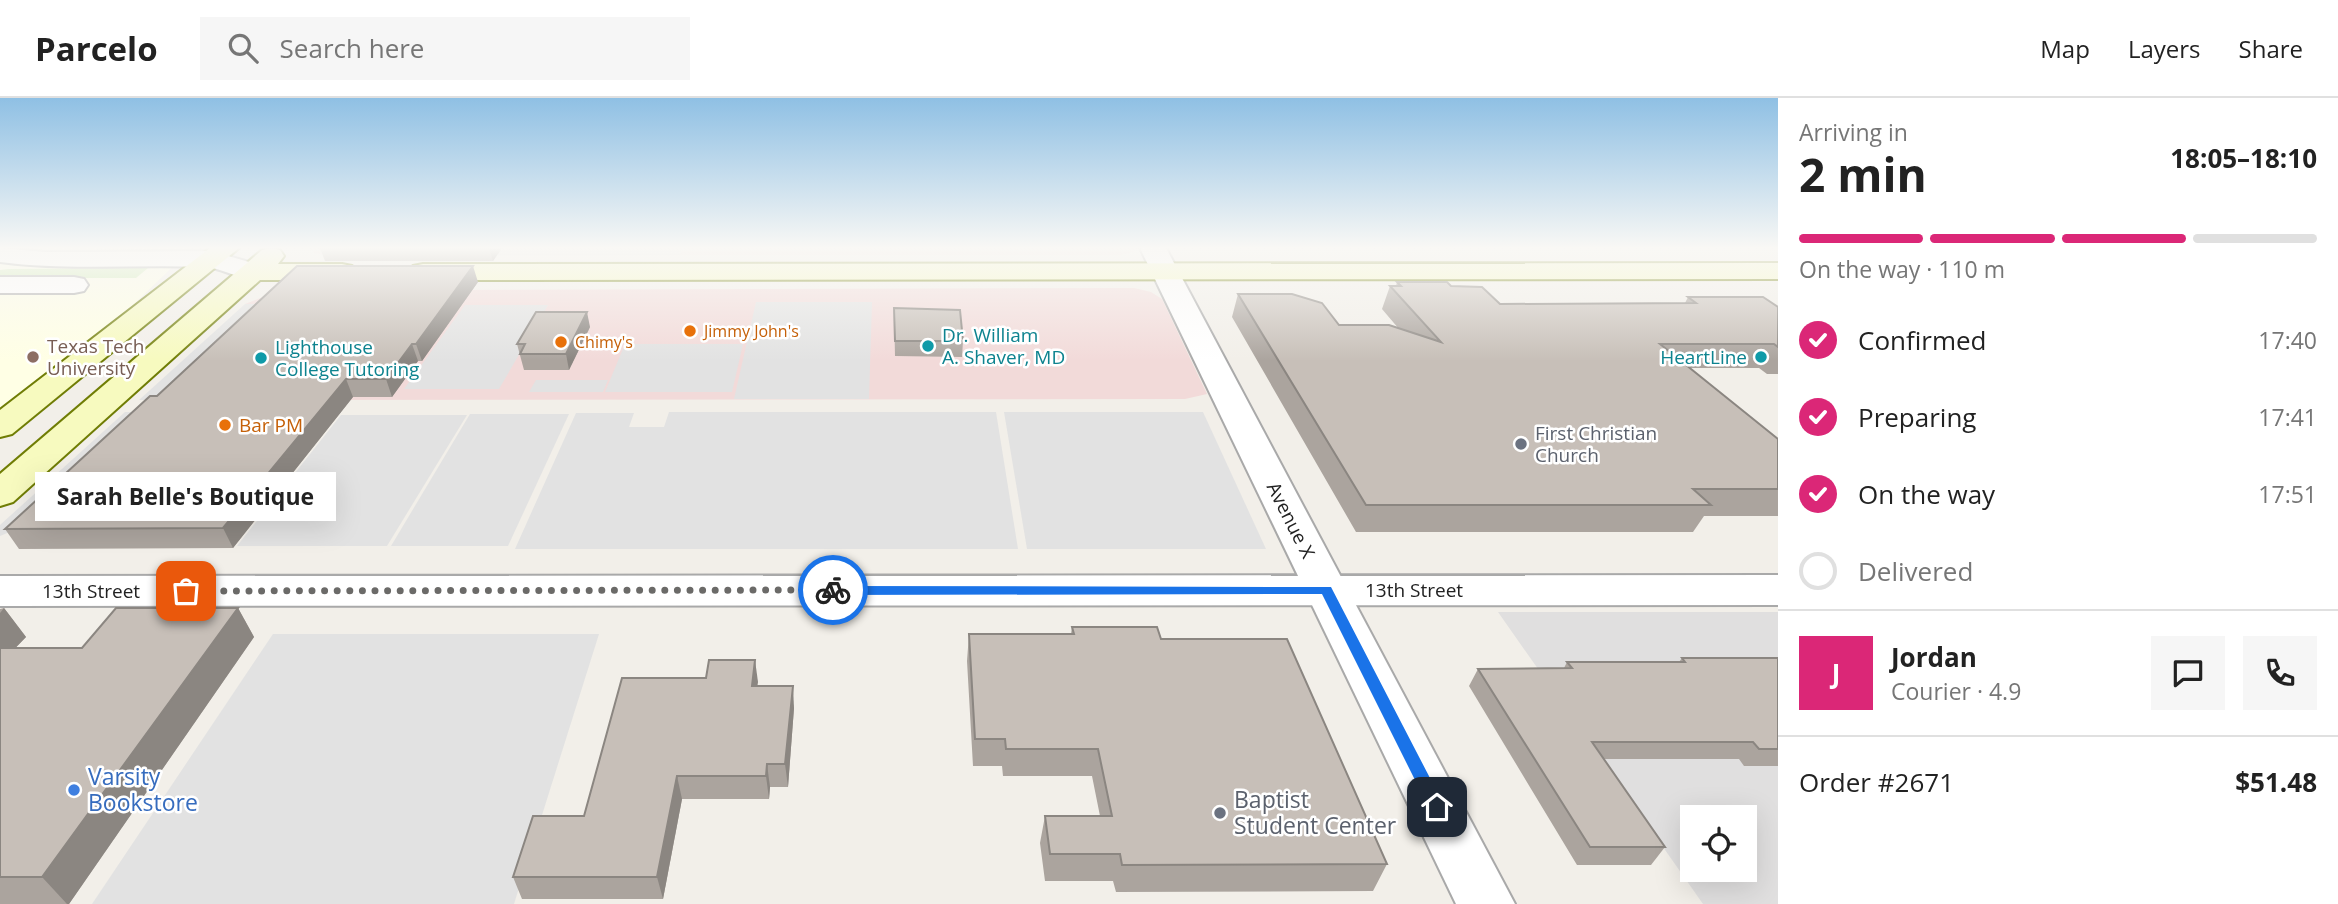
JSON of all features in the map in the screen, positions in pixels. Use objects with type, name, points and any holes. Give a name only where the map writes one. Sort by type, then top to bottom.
[{"type":"main road","points":[[0,427],[177,286]]},
{"type":"main road","points":[[0,494],[237,286]]},
{"type":"street","points":[[74,286],[177,286]]},
{"type":"street","name":"Avenue X","points":[[1172,286],[1486,904]]},
{"type":"street","name":"13th Street","points":[[0,591],[1778,590]]},
{"type":"shaded area","points":[[0,286],[153,286],[132,306],[0,408]]},
{"type":"shaded area","points":[[1134,288],[1151,292],[1162,299],[1207,394],[1185,399],[170,400],[270,304],[245,304],[273,293]]},
{"type":"shaded area","points":[[756,302],[872,302],[869,399],[734,399]]},
{"type":"shaded area","points":[[245,304],[272,304],[170,400],[139,400]]},
{"type":"shaded area","points":[[465,305],[548,305],[499,389],[404,389]]},
{"type":"shaded area","points":[[625,344],[743,344],[732,392],[605,392]]},
{"type":"shaded area","points":[[536,380],[608,380],[603,392],[529,392]]},
{"type":"shaded area","points":[[125,412],[157,412],[46,517],[0,536],[0,525]]},
{"type":"shaded area","points":[[669,412],[996,412],[1018,549],[515,549],[576,413],[634,413],[629,427],[664,427]]},
{"type":"shaded area","points":[[1004,412],[1203,412],[1266,549],[1027,549]]},
{"type":"shaded area","points":[[470,414],[569,414],[508,546],[391,546]]},
{"type":"shaded area","points":[[341,415],[467,415],[387,546],[237,546]]},
{"type":"shaded area","points":[[1498,612],[1778,612],[1778,904],[1703,904],[1688,882],[1757,882],[1757,805],[1680,805],[1680,871]]},
{"type":"shaded area","points":[[273,634],[599,634],[514,904],[92,904]]},
{"type":"building","points":[[276,286],[459,286],[416,344],[412,344],[386,379],[346,379],[223,528],[5,529],[150,396],[157,396]]},
{"type":"building","name":"First Christian Church","points":[[1390,286],[1482,287],[1500,304],[1696,303],[1688,297],[1763,297],[1778,307],[1778,347],[1774,344],[1660,344],[1778,439],[1778,489],[1693,489],[1711,505],[1366,505],[1238,294],[1292,294],[1322,303],[1339,325],[1389,325],[1441,342]]},
{"type":"building","points":[[894,308],[960,310],[963,341],[895,341]]},
{"type":"building","points":[[536,312],[587,312],[566,354],[520,354],[525,344],[517,344]]},
{"type":"building","name":"Varsity Bookstore","points":[[116,608],[238,608],[42,877],[0,877],[0,648],[82,648]]},
{"type":"building","name":"Baptist Student Center","points":[[1072,627],[1157,627],[1161,639],[1287,639],[1387,864],[1122,865],[1120,854],[1050,854],[1045,816],[1112,816],[1098,749],[1006,749],[1005,739],[975,739],[969,634],[1074,634]]},
{"type":"building","points":[[1682,658],[1778,658],[1778,749],[1759,749],[1753,742],[1592,742],[1665,847],[1590,847],[1478,669],[1572,668],[1567,662],[1685,662]]},
{"type":"building","points":[[709,660],[755,660],[752,686],[793,686],[785,764],[767,764],[766,776],[677,776],[657,877],[513,877],[533,816],[584,816],[622,678],[706,678]]},
{"type":"way so far","points":[[186,591],[833,590]]},
{"type":"place","name":"Jimmy John's","points":[[690,331]]},
{"type":"place","name":"Chimy's","points":[[561,342]]},
{"type":"place","name":"Dr. William A. Shaver, MD","points":[[928,346]]},
{"type":"place","name":"Texas Tech University","points":[[33,357]]},
{"type":"place","name":"HeartLine","points":[[1761,357]]},
{"type":"place","name":"Lighthouse College Tutoring","points":[[261,358]]},
{"type":"place","name":"Bar PM","points":[[225,425]]},
{"type":"place","name":"First Christian Church","points":[[1521,444]]},
{"type":"place","name":"Sarah Belle's Boutique","points":[[186,591]]},
{"type":"place","name":"Varsity Bookstore","points":[[74,790]]},
{"type":"place","name":"Baptist Student Center","points":[[1220,813]]},
{"type":"route","points":[[833,590],[1326,590],[1437,807]]}]
